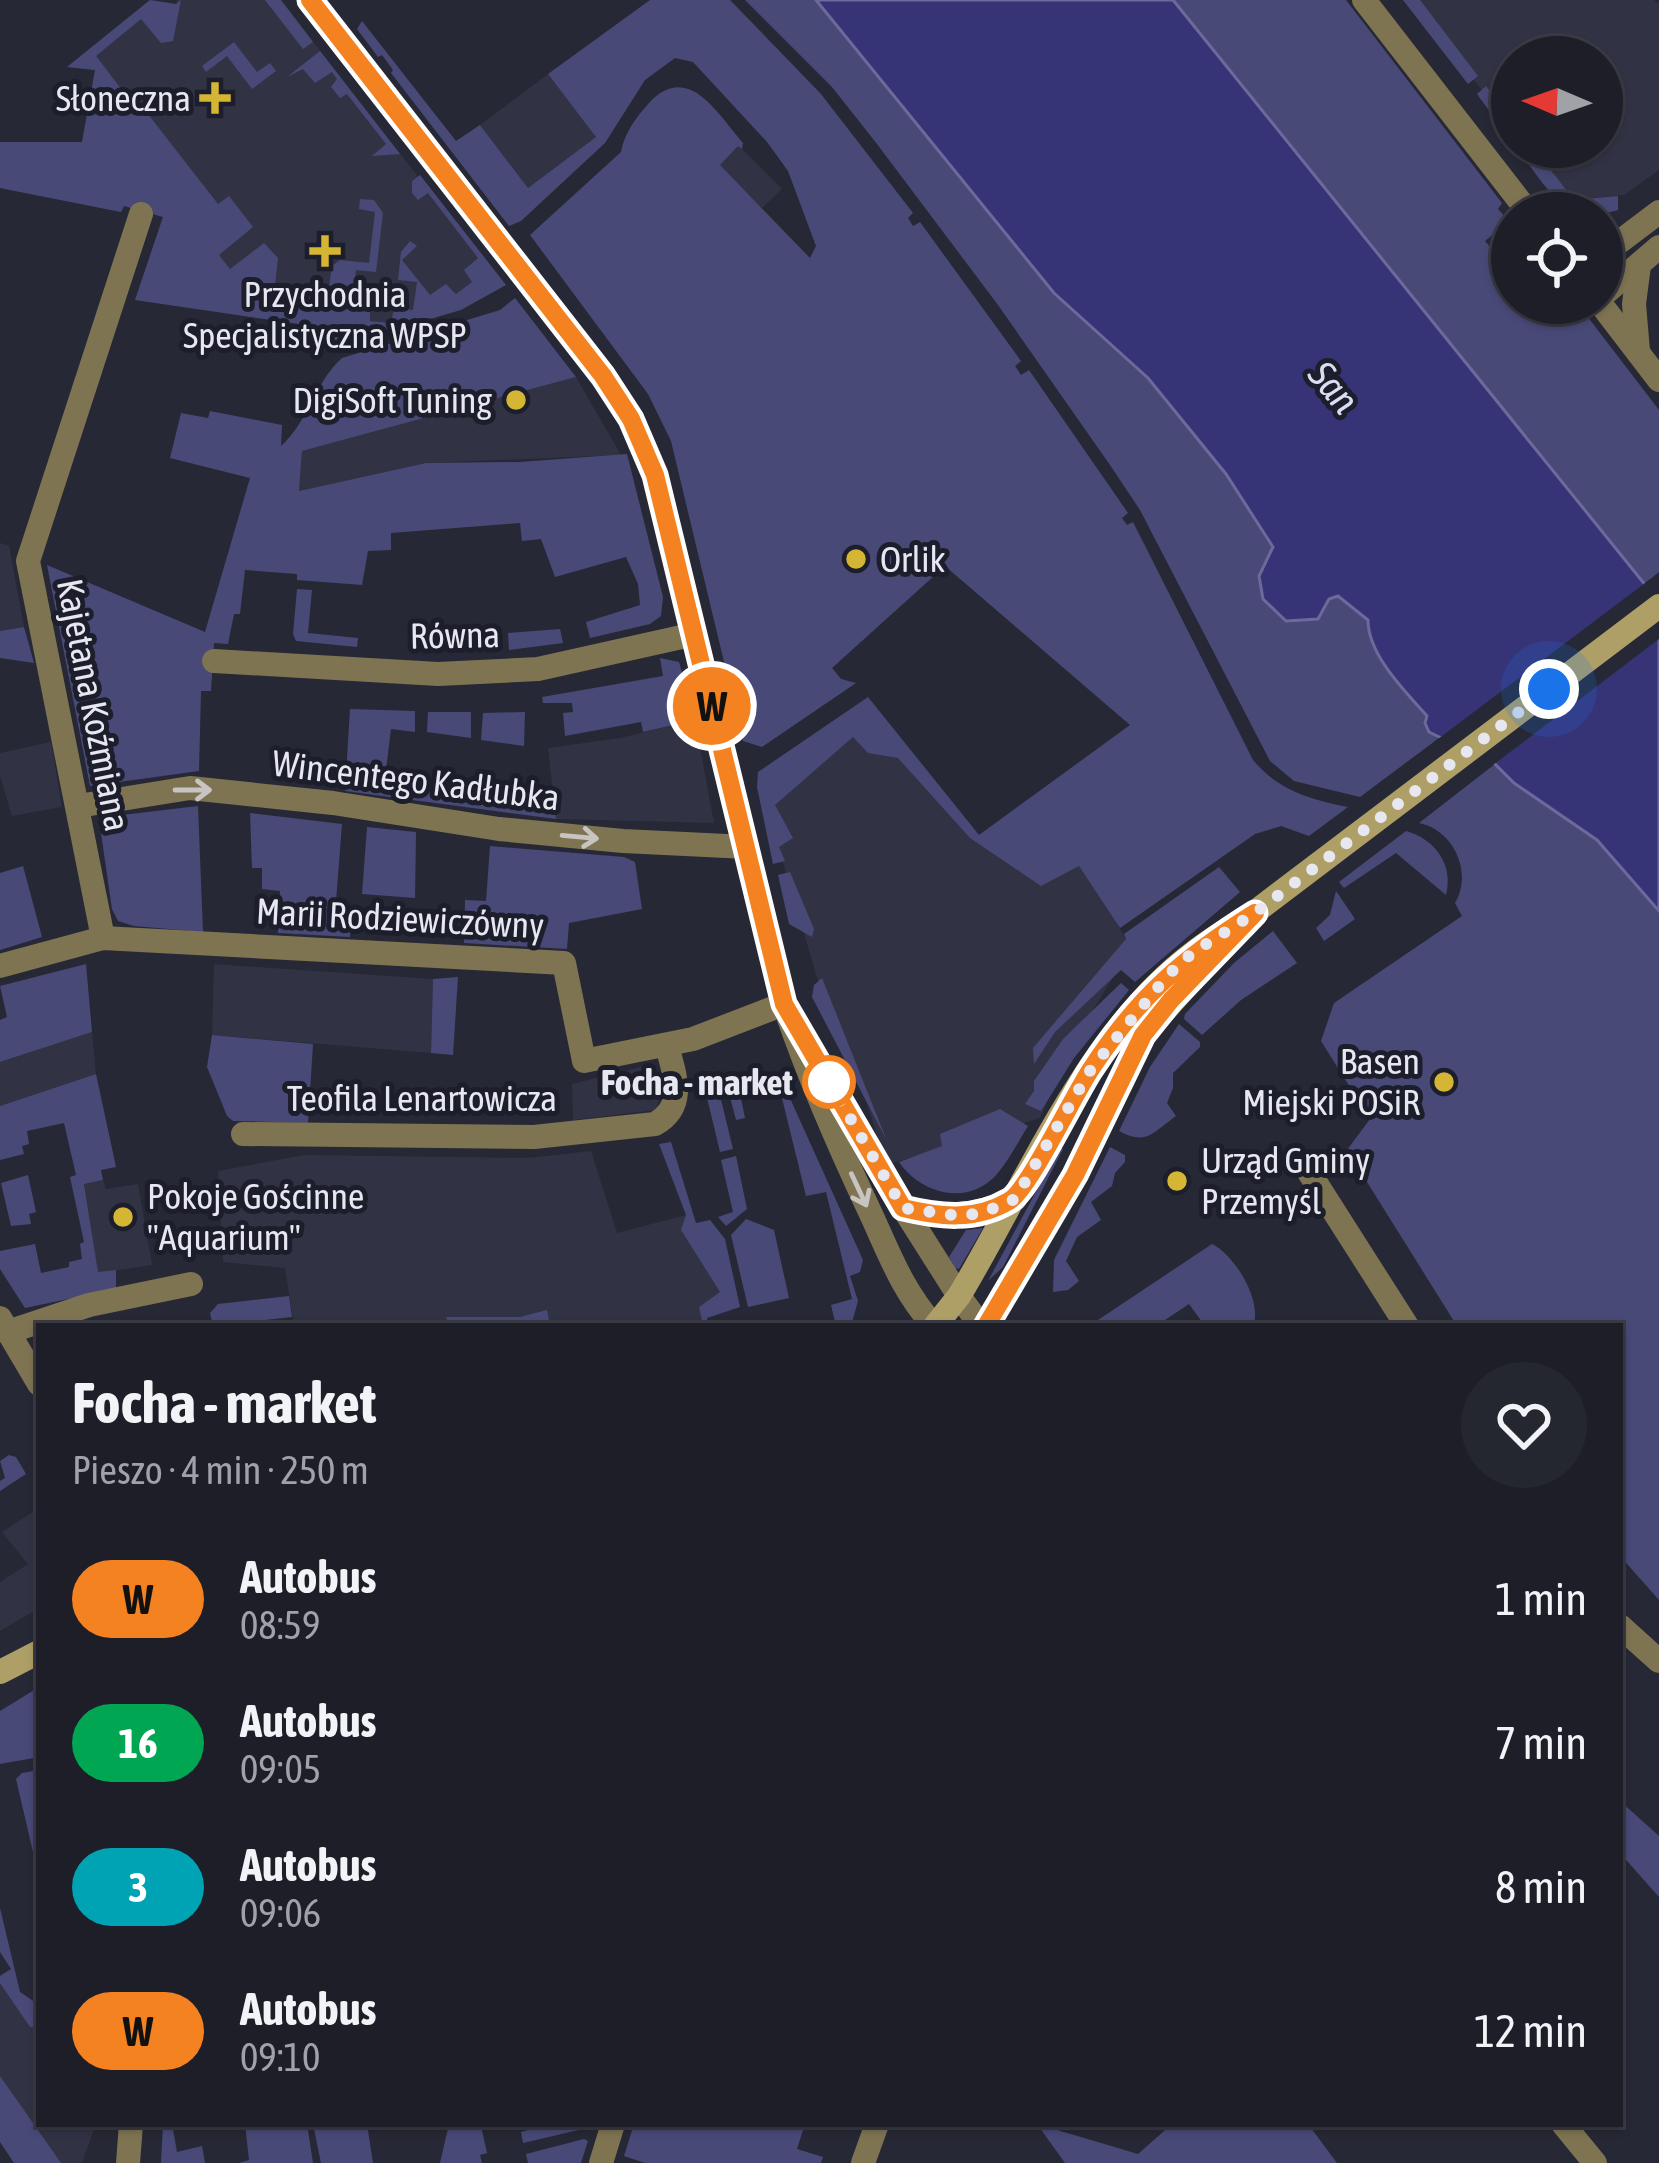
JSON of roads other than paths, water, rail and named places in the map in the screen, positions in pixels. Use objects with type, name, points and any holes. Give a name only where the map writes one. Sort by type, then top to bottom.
[{"type":"main road","points":[[936,1323],[959,1296],[1091,1069],[1133,1013],[1192,953],[1255,913],[1659,606]]},
{"type":"main road","points":[[986,1323],[1075,1175],[1143,1035],[1255,913]]},
{"type":"main road","points":[[903,1208],[959,1216],[982,1213],[1015,1199]]},
{"type":"main road","points":[[0,1672],[36,1654]]},
{"type":"street","points":[[310,0],[603,376],[631,419],[655,475],[784,1004],[807,1074],[891,1262],[909,1298],[931,1323]]},
{"type":"street","points":[[1364,0],[1513,192]]},
{"type":"street","points":[[1623,235],[1659,212]]},
{"type":"street","name":"Kajetana Koźmiana","points":[[103,938],[28,561],[141,214]]},
{"type":"street","points":[[1623,280],[1659,247]]},
{"type":"street","points":[[1638,353],[1634,304],[1639,265]]},
{"type":"street","points":[[1618,324],[1659,380]]},
{"type":"street","name":"Równa","points":[[214,662],[438,674],[538,669],[694,634]]},
{"type":"street","name":"Wincentego Kadłubka","points":[[78,806],[190,788],[333,803],[499,830],[747,847]]},
{"type":"street","name":"Marii Rodziewiczówny","points":[[0,966],[103,938],[564,963],[584,1061],[667,1046],[784,1004]]},
{"type":"street","points":[[784,1004],[903,1208],[982,1323]]},
{"type":"street","name":"Teofila Lenartowicza","points":[[243,1134],[534,1137],[655,1124],[670,1115],[676,1099],[667,1046]]},
{"type":"street","points":[[1307,1169],[1405,1323]]},
{"type":"street","points":[[36,1379],[4,1325],[191,1284]]},
{"type":"street","points":[[1623,1629],[1659,1661]]},
{"type":"street","points":[[601,2163],[613,2127]]},
{"type":"street","points":[[863,2163],[877,2127]]},
{"type":"street","points":[[1565,2127],[1595,2163]]},
{"type":"water","name":"San","points":[[816,0],[1173,0],[1659,602],[1659,911],[1597,840],[1514,783],[1495,764],[1429,732],[1427,716],[1381,659],[1368,620],[1338,596],[1329,599],[1318,619],[1286,621],[1263,599],[1259,576],[1273,547],[1226,474],[1148,378],[1054,293]]},
{"type":"place","name":"Słoneczna","points":[[215,98]]},
{"type":"place","name":"Przychodnia Specjalistyczna WPSP","points":[[325,251]]},
{"type":"place","name":"DigiSoft Tuning","points":[[516,400]]},
{"type":"place","name":"Orlik","points":[[856,559]]},
{"type":"place","name":"Focha - market","points":[[829,1082]]},
{"type":"place","name":"Basen Miejski POSiR","points":[[1444,1082]]},
{"type":"place","name":"Urząd Gminy Przemyśl","points":[[1177,1181]]},
{"type":"place","name":"Pokoje Gościnne \"Aquarium\"","points":[[123,1217]]}]
